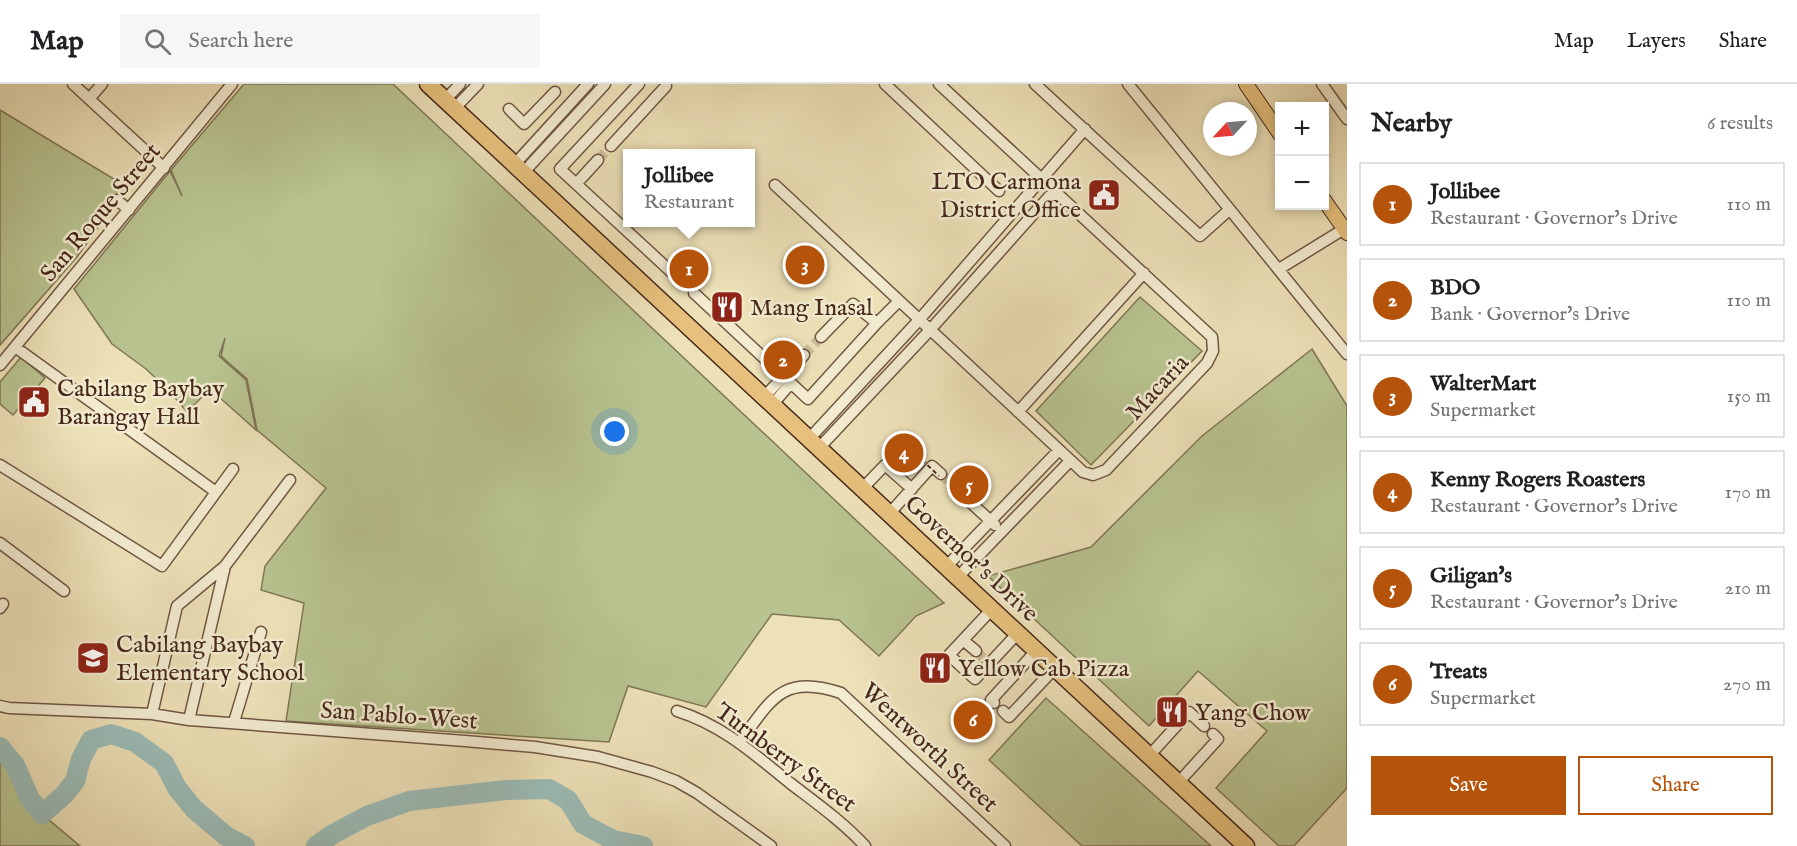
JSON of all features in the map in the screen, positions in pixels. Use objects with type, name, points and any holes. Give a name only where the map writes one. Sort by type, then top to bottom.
[{"type":"highway","name":"Governor's Drive","points":[[428,84],[1246,846]]},
{"type":"main road","points":[[1246,84],[1275,127]]},
{"type":"main road","points":[[1329,207],[1346,231]]},
{"type":"street","points":[[73,84],[164,168]]},
{"type":"street","points":[[89,99],[102,84]]},
{"type":"street","name":"San Roque Street","points":[[0,365],[232,84]]},
{"type":"street","points":[[450,104],[460,84]]},
{"type":"street","points":[[450,104],[478,84]]},
{"type":"street","points":[[518,169],[588,84]]},
{"type":"street","points":[[518,169],[605,84]]},
{"type":"street","points":[[885,84],[999,191]]},
{"type":"street","name":"Macaria","points":[[939,84],[1212,337],[1213,351],[1207,363],[1106,470],[1093,475],[1083,472],[1070,461]]},
{"type":"street","points":[[1035,84],[1200,236],[1230,210]]},
{"type":"street","points":[[1128,84],[1347,354]]},
{"type":"street","points":[[1322,84],[1347,119]]},
{"type":"street","points":[[650,104],[636,86],[560,169],[680,280]]},
{"type":"street","points":[[611,146],[666,86]]},
{"type":"street","points":[[509,109],[524,124],[555,92]]},
{"type":"street","points":[[814,444],[1085,129]]},
{"type":"street","points":[[576,184],[598,160]]},
{"type":"street","points":[[775,185],[1070,461],[1002,531],[952,572]]},
{"type":"street","points":[[814,444],[930,330],[1054,191]]},
{"type":"street","points":[[117,200],[129,210]]},
{"type":"street","points":[[1280,270],[1346,231]]},
{"type":"street","points":[[1018,412],[1144,273]]},
{"type":"street","points":[[694,293],[808,399],[899,301]]},
{"type":"street","points":[[821,338],[853,304],[877,323]]},
{"type":"street","points":[[15,347],[216,492]]},
{"type":"street","points":[[768,401],[788,379],[804,355]]},
{"type":"street","points":[[952,572],[991,521],[1059,450]]},
{"type":"street","points":[[0,465],[162,566],[233,469]]},
{"type":"street","points":[[862,489],[885,465],[912,489]]},
{"type":"street","points":[[889,514],[932,466],[940,475]]},
{"type":"street","points":[[152,714],[177,606],[225,566],[290,480]]},
{"type":"street","points":[[969,501],[1002,531]]},
{"type":"street","points":[[0,543],[64,591]]},
{"type":"street","points":[[189,720],[225,566]]},
{"type":"street","points":[[992,609],[949,655],[975,679],[987,662],[1018,633]]},
{"type":"street","points":[[234,722],[261,632]]},
{"type":"street","points":[[963,640],[975,651]]},
{"type":"street","points":[[994,703],[991,700],[1036,651]]},
{"type":"street","points":[[1003,711],[1010,717],[1055,668]]},
{"type":"street","name":"Wentworth Street","points":[[739,743],[779,694],[804,685],[821,686],[841,693],[1005,846]]},
{"type":"street","name":"San Pablo-West","points":[[0,706],[152,714],[189,720],[535,747],[598,757],[676,781],[697,793],[771,846]]},
{"type":"street","name":"Turnberry Street","points":[[677,711],[697,717],[739,743],[832,815],[865,846]]},
{"type":"street","points":[[1149,756],[1189,712],[1204,726]]},
{"type":"street","points":[[1178,783],[1218,739],[1213,734]]},
{"type":"path","points":[[922,460],[940,475]]},
{"type":"green space","points":[[244,84],[393,84],[944,603],[916,616],[879,656],[839,620],[772,614],[706,707],[628,686],[609,742],[286,721],[304,603],[261,590],[265,566],[326,488],[257,430],[247,379],[221,356],[225,338],[219,356],[246,380],[256,430],[210,389],[187,412],[146,369],[112,344],[74,289],[170,171],[182,196],[171,170]]},
{"type":"green space","points":[[0,110],[127,187],[77,257],[0,345]]},
{"type":"green space","points":[[1140,297],[1202,351],[1091,465],[1036,411]]},
{"type":"green space","points":[[1312,349],[1347,406],[1347,788],[1294,846],[1279,846],[1216,788],[1267,731],[1198,671],[1149,726],[988,576],[1091,547],[1202,436]]},
{"type":"green space","points":[[21,357],[45,378],[13,415],[0,404],[0,382]]},
{"type":"green space","points":[[1046,698],[1211,846],[1082,846],[989,760]]},
{"type":"green space","points":[[0,747],[15,765],[30,800],[42,814],[80,846],[0,846]]},
{"type":"waterway","points":[[0,747],[15,765],[30,799],[42,814],[64,795],[75,781],[81,759],[91,740],[111,734],[135,742],[164,763],[177,788],[194,809],[226,836],[245,846]]},
{"type":"waterway","points":[[316,846],[367,816],[409,801],[506,790],[549,789],[568,800],[583,824],[613,840],[643,846]]},
{"type":"tunnel","points":[[598,160],[611,146]]},
{"type":"tunnel","points":[[680,280],[694,293]]},
{"type":"tunnel","points":[[804,355],[821,337]]},
{"type":"tunnel","points":[[941,474],[969,501]]},
{"type":"tunnel","points":[[976,651],[984,659]]},
{"type":"place","name":"LTO Carmona District Office","points":[[1104,195]]},
{"type":"place","name":"WalterMart","points":[[805,265]]},
{"type":"place","name":"Jollibee","points":[[689,269]]},
{"type":"place","name":"Mang Inasal","points":[[727,307]]},
{"type":"place","name":"BDO","points":[[783,360]]},
{"type":"place","name":"Cabilang Baybay Barangay Hall","points":[[34,402]]},
{"type":"place","name":"Kenny Rogers Roasters","points":[[904,453]]},
{"type":"place","name":"Giligan's","points":[[969,485]]},
{"type":"place","name":"Cabilang Baybay Elementary School","points":[[93,658]]},
{"type":"place","name":"Yellow Cab Pizza","points":[[935,668]]},
{"type":"place","name":"Yang Chow","points":[[1172,712]]},
{"type":"place","name":"Treats","points":[[973,720]]}]
